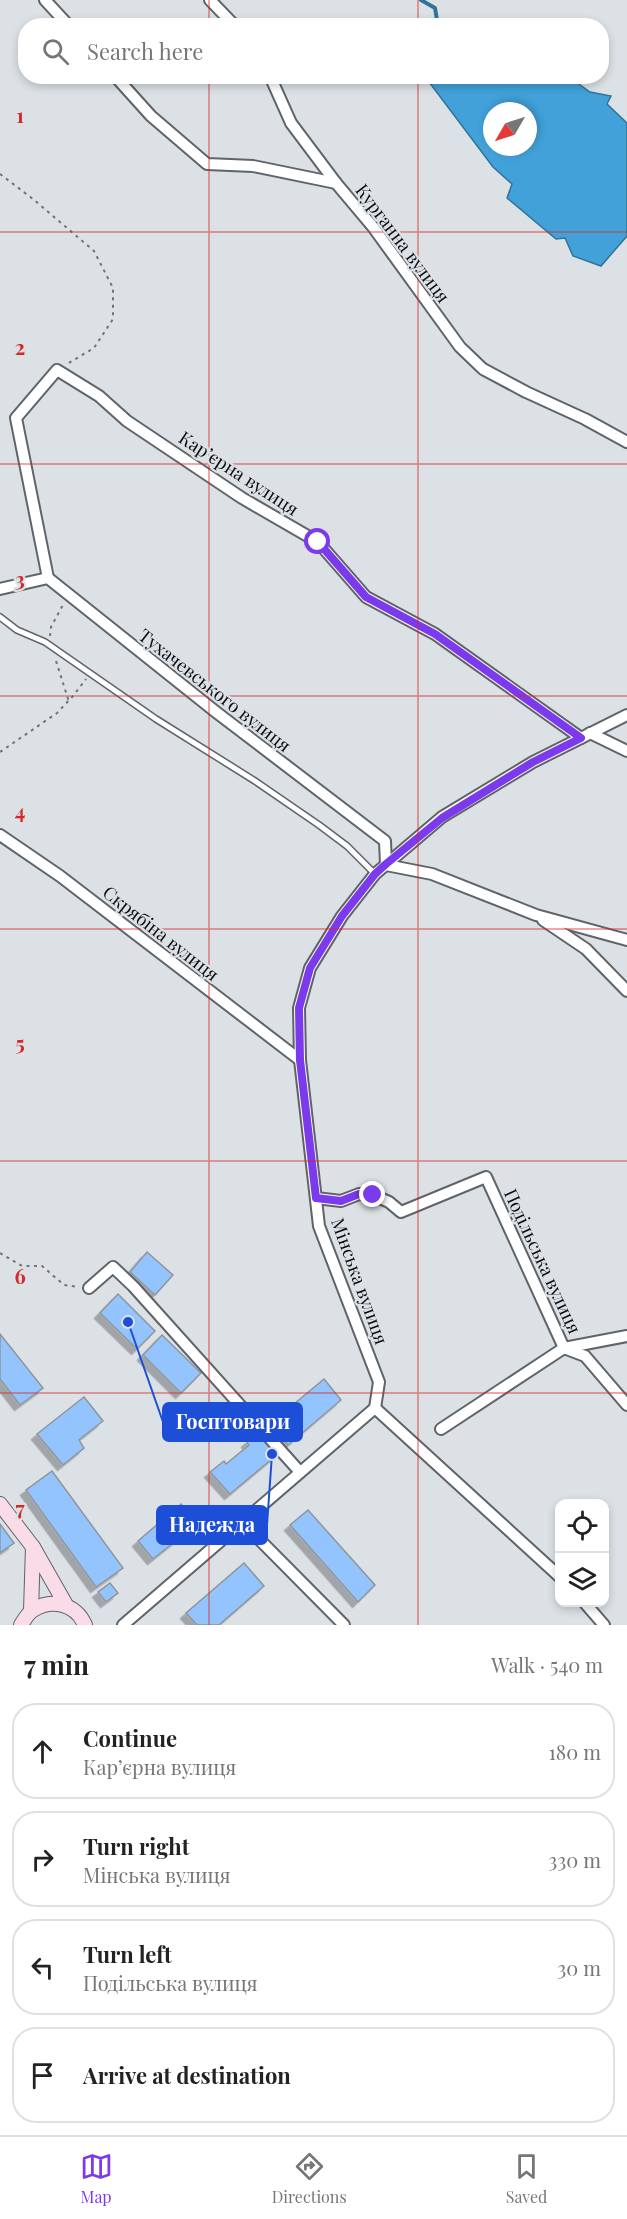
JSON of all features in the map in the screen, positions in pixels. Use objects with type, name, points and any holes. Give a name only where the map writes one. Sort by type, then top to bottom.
[{"type":"street","points":[[45,0],[62,18]]},
{"type":"street","points":[[210,0],[227,18]]},
{"type":"street","name":"Курганна вулиця","points":[[122,84],[151,116],[207,164],[253,166],[336,183],[373,227],[460,346],[483,369],[526,392],[585,418],[627,442]]},
{"type":"street","points":[[274,84],[291,123],[336,183]]},
{"type":"street","points":[[0,589],[48,578],[16,418],[57,370]]},
{"type":"street","name":"Кар’єрна вулиця","points":[[57,370],[99,396],[127,421],[242,498],[318,542],[366,597],[435,634],[586,735],[627,751]]},
{"type":"street","name":"Тухачевського вулиця","points":[[48,578],[384,842],[386,864]]},
{"type":"street","name":"Мінська вулиця","points":[[375,1408],[380,1382],[319,1226],[300,1060],[299,1008],[310,968],[342,916],[375,874],[442,818],[533,762],[627,715]]},
{"type":"street","name":"Скрябіна вулиця","points":[[0,836],[60,876],[300,1060]]},
{"type":"street","points":[[386,864],[432,874],[536,915],[627,940]]},
{"type":"street","points":[[536,915],[586,949],[627,991]]},
{"type":"street","name":"Подільська вулиця","points":[[316,1198],[341,1201],[359,1194],[373,1195],[389,1202],[401,1212],[486,1177],[564,1348],[585,1356],[627,1405]]},
{"type":"street","points":[[89,1288],[113,1267],[133,1286],[300,1472]]},
{"type":"street","points":[[441,1429],[564,1348],[627,1336]]},
{"type":"street","points":[[123,1625],[375,1408],[555,1572]]},
{"type":"street","points":[[0,1503],[33,1547],[66,1605],[83,1621],[95,1625]]},
{"type":"street","points":[[242,1522],[344,1625]]},
{"type":"street","points":[[31,1611],[33,1547]]},
{"type":"street","points":[[21,1625],[31,1611],[48,1603],[66,1605]]},
{"type":"street","points":[[588,1607],[604,1625]]},
{"type":"lane","points":[[0,616],[17,630],[45,642],[156,719],[255,781],[319,825],[346,846],[375,874]]},
{"type":"path","points":[[0,174],[94,250],[113,288],[113,319],[94,348],[57,370]]},
{"type":"path","points":[[0,752],[57,713],[90,673]]},
{"type":"path","points":[[0,1253],[22,1266],[42,1266],[63,1285],[89,1288]]},
{"type":"water","points":[[431,84],[579,84],[590,92],[611,96],[607,104],[627,123],[627,236],[601,266],[573,256],[565,238],[556,239],[507,198],[512,184],[485,156],[537,156],[537,102],[483,102],[483,154]]},
{"type":"building","points":[[147,1252],[173,1275],[155,1295],[130,1272]]},
{"type":"building","points":[[118,1294],[155,1331],[137,1349],[100,1313]]},
{"type":"building","points":[[0,1334],[43,1388],[20,1405],[0,1379]]},
{"type":"building","points":[[162,1335],[201,1373],[181,1393],[143,1355]]},
{"type":"building","points":[[324,1379],[341,1400],[288,1445],[270,1424]]},
{"type":"building","points":[[84,1397],[103,1421],[79,1440],[84,1448],[63,1465],[37,1434]]},
{"type":"building","points":[[260,1431],[278,1454],[230,1494],[210,1472],[224,1461],[226,1464],[249,1445],[247,1442]]},
{"type":"building","points":[[52,1471],[123,1568],[96,1587],[26,1490]]},
{"type":"building","points":[[181,1504],[197,1524],[153,1559],[138,1541]]},
{"type":"building","points":[[308,1510],[375,1585],[358,1602],[290,1525]]},
{"type":"building","points":[[0,1524],[14,1543],[0,1553]]},
{"type":"building","points":[[244,1563],[264,1586],[219,1625],[197,1625],[186,1613]]},
{"type":"building","points":[[110,1583],[118,1593],[106,1602],[98,1592]]},
{"type":"waterway","points":[[421,0],[435,8],[437,18]]},
{"type":"place","name":"Госптовари","points":[[128,1322]]},
{"type":"place","name":"Надежда","points":[[272,1454]]},
{"type":"route","points":[[318,542],[366,597],[435,634],[581,738],[533,762],[442,818],[386,864],[375,874],[342,916],[310,968],[299,1008],[300,1060],[316,1198],[341,1201],[359,1194],[373,1195]]}]
